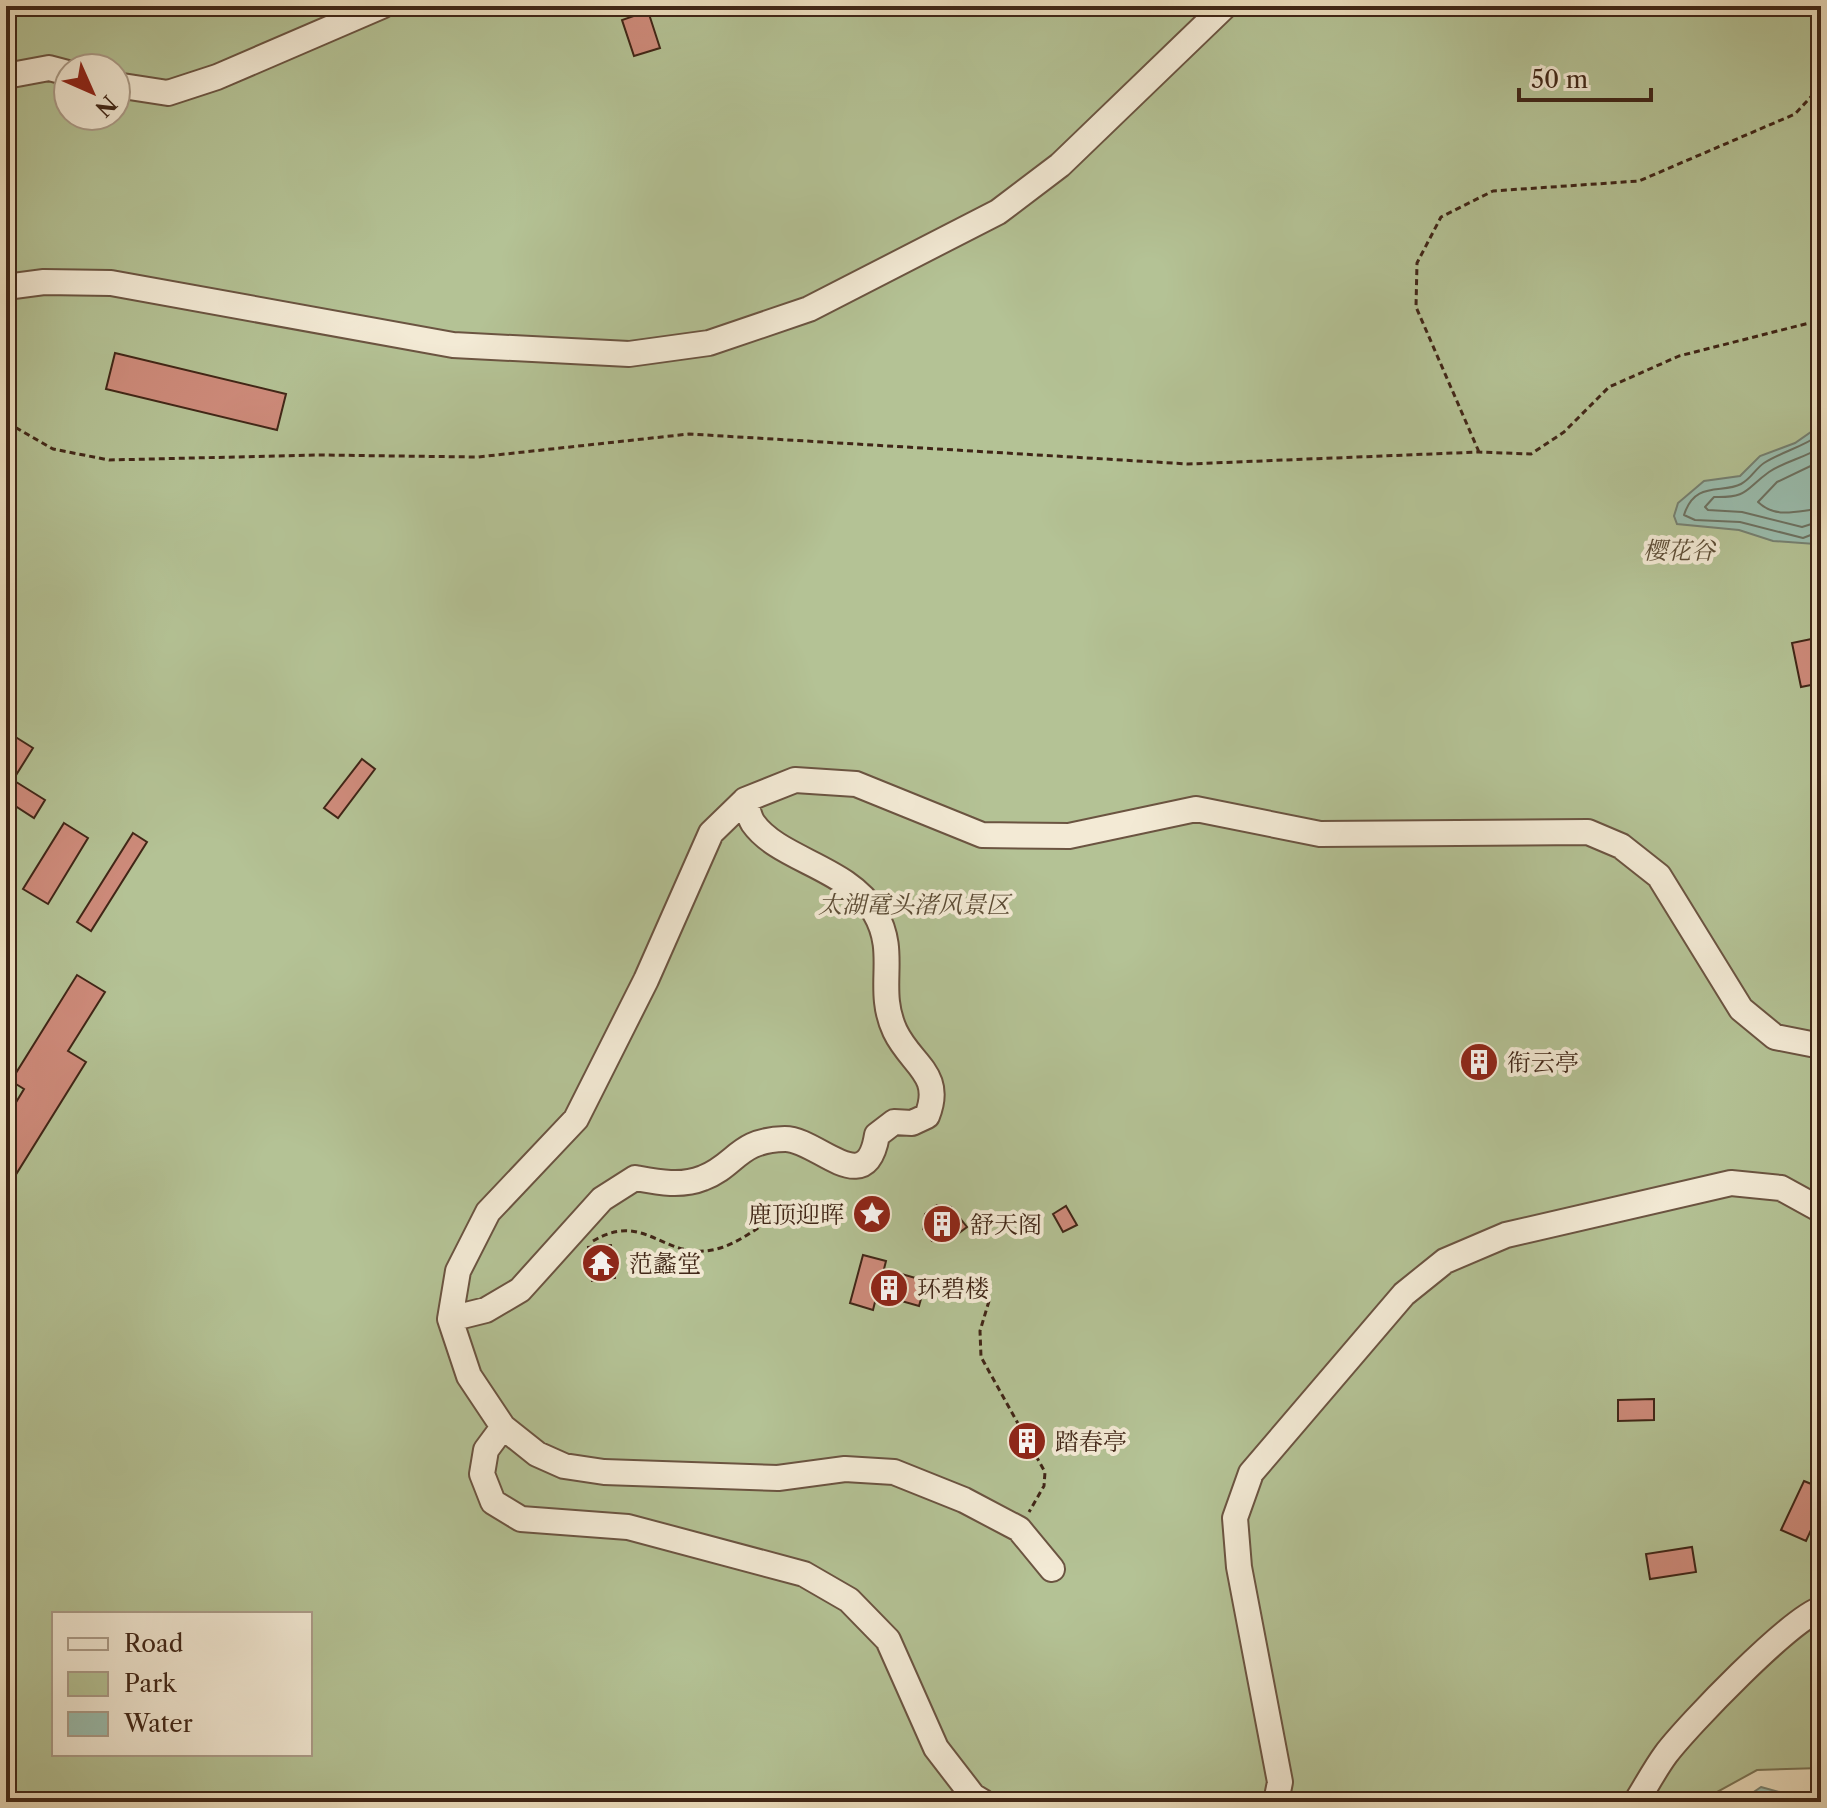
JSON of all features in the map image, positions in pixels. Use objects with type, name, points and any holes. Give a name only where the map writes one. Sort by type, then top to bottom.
[{"type":"lane","points":[[132,87],[168,93],[217,77],[382,6]]},
{"type":"lane","points":[[6,287],[44,282],[111,283],[453,345],[629,354],[709,343],[809,309],[998,212],[1060,165],[1225,6]]},
{"type":"lane","points":[[6,76],[52,69]]},
{"type":"lane","points":[[1052,1569],[1019,1529],[964,1500],[894,1472],[845,1469],[778,1478],[604,1472],[564,1466],[537,1454],[503,1427],[469,1376],[450,1319],[458,1271],[488,1212],[576,1119],[646,980],[711,833],[745,800],[795,780],[856,784],[982,835],[1069,836],[1196,809],[1320,834],[1588,832],[1621,846],[1659,876],[1741,1009],[1775,1037],[1821,1046]]},
{"type":"lane","points":[[450,1319],[486,1310],[520,1290],[602,1199],[635,1178],[671,1184],[704,1178],[739,1152],[765,1140],[793,1139],[848,1167],[863,1164],[875,1151],[877,1135],[894,1122],[912,1123],[927,1116],[934,1099],[931,1081],[896,1032],[884,996],[889,950],[874,912],[845,881],[777,842],[753,823],[745,800]]},
{"type":"lane","points":[[1276,1802],[1280,1782],[1239,1567],[1235,1518],[1251,1473],[1404,1294],[1445,1261],[1506,1235],[1731,1183],[1781,1188],[1821,1210]]},
{"type":"lane","points":[[503,1427],[486,1450],[482,1474],[493,1502],[521,1519],[628,1527],[804,1574],[849,1600],[888,1640],[936,1748],[973,1796],[983,1802]]},
{"type":"lane","points":[[1636,1802],[1666,1754],[1773,1642],[1812,1612],[1821,1609]]},
{"type":"path","points":[[1479,452],[1416,307],[1417,263],[1441,217],[1493,191],[1639,181],[1795,114],[1821,86]]},
{"type":"path","points":[[6,426],[13,426],[53,449],[109,460],[319,455],[478,457],[689,434],[1188,464],[1479,452],[1531,454],[1564,432],[1609,387],[1679,356],[1821,320]]},
{"type":"path","points":[[587,1245],[606,1234],[647,1232],[694,1252],[729,1246],[764,1224]]},
{"type":"path","points":[[989,1301],[980,1331],[981,1357],[1045,1472],[1044,1486],[1019,1529]]},
{"type":"green space","name":"太湖鼋头渚风景区","points":[[6,6],[1821,6],[1821,1768],[1757,1770],[1699,1802],[6,1802]]},
{"type":"water","points":[[1821,425],[1821,532],[1815,544],[1773,541],[1739,530],[1677,524],[1674,516],[1678,503],[1704,481],[1740,476],[1760,456],[1795,443]]},
{"type":"water","points":[[1761,1787],[1816,1802],[1739,1802]]},
{"type":"building","points":[[648,11],[660,48],[634,56],[622,20]]},
{"type":"building","points":[[115,353],[286,394],[277,430],[106,389]]},
{"type":"building","points":[[1821,637],[1821,683],[1801,687],[1792,643]]},
{"type":"building","points":[[6,731],[33,748],[13,780],[45,800],[34,818],[6,800]]},
{"type":"building","points":[[362,759],[375,769],[338,818],[324,808]]},
{"type":"building","points":[[64,823],[88,838],[48,904],[23,889]]},
{"type":"building","points":[[133,833],[147,842],[91,931],[77,922]]},
{"type":"building","points":[[77,975],[105,992],[68,1051],[86,1062],[15,1176],[6,1170],[6,1119],[24,1089],[11,1081]]},
{"type":"building","name":"舒天阁","points":[[937,1205],[951,1207],[967,1227],[947,1242],[932,1241],[923,1229],[925,1214]]},
{"type":"building","points":[[1066,1206],[1077,1225],[1063,1232],[1053,1214]]},
{"type":"building","name":"范蠡堂","points":[[611,1245],[615,1278],[592,1281],[588,1247]]},
{"type":"building","name":"环碧楼","points":[[863,1255],[886,1261],[884,1269],[926,1281],[919,1306],[877,1294],[873,1310],[850,1303]]},
{"type":"building","points":[[1654,1399],[1654,1420],[1618,1421],[1618,1400]]},
{"type":"building","points":[[1804,1481],[1821,1488],[1821,1508],[1806,1541],[1781,1530]]},
{"type":"building","points":[[1692,1547],[1696,1572],[1650,1579],[1646,1554]]},
{"type":"place","name":"衔云亭","points":[[1479,1062]]},
{"type":"place","name":"鹿顶迎晖","points":[[872,1214]]},
{"type":"place","name":"舒天阁","points":[[942,1224]]},
{"type":"place","name":"范蠡堂","points":[[601,1263]]},
{"type":"place","name":"环碧楼","points":[[889,1288]]},
{"type":"place","name":"踏春亭","points":[[1027,1441]]},
{"type":"park label","name":"樱花谷","points":[[1679,550]]}]
